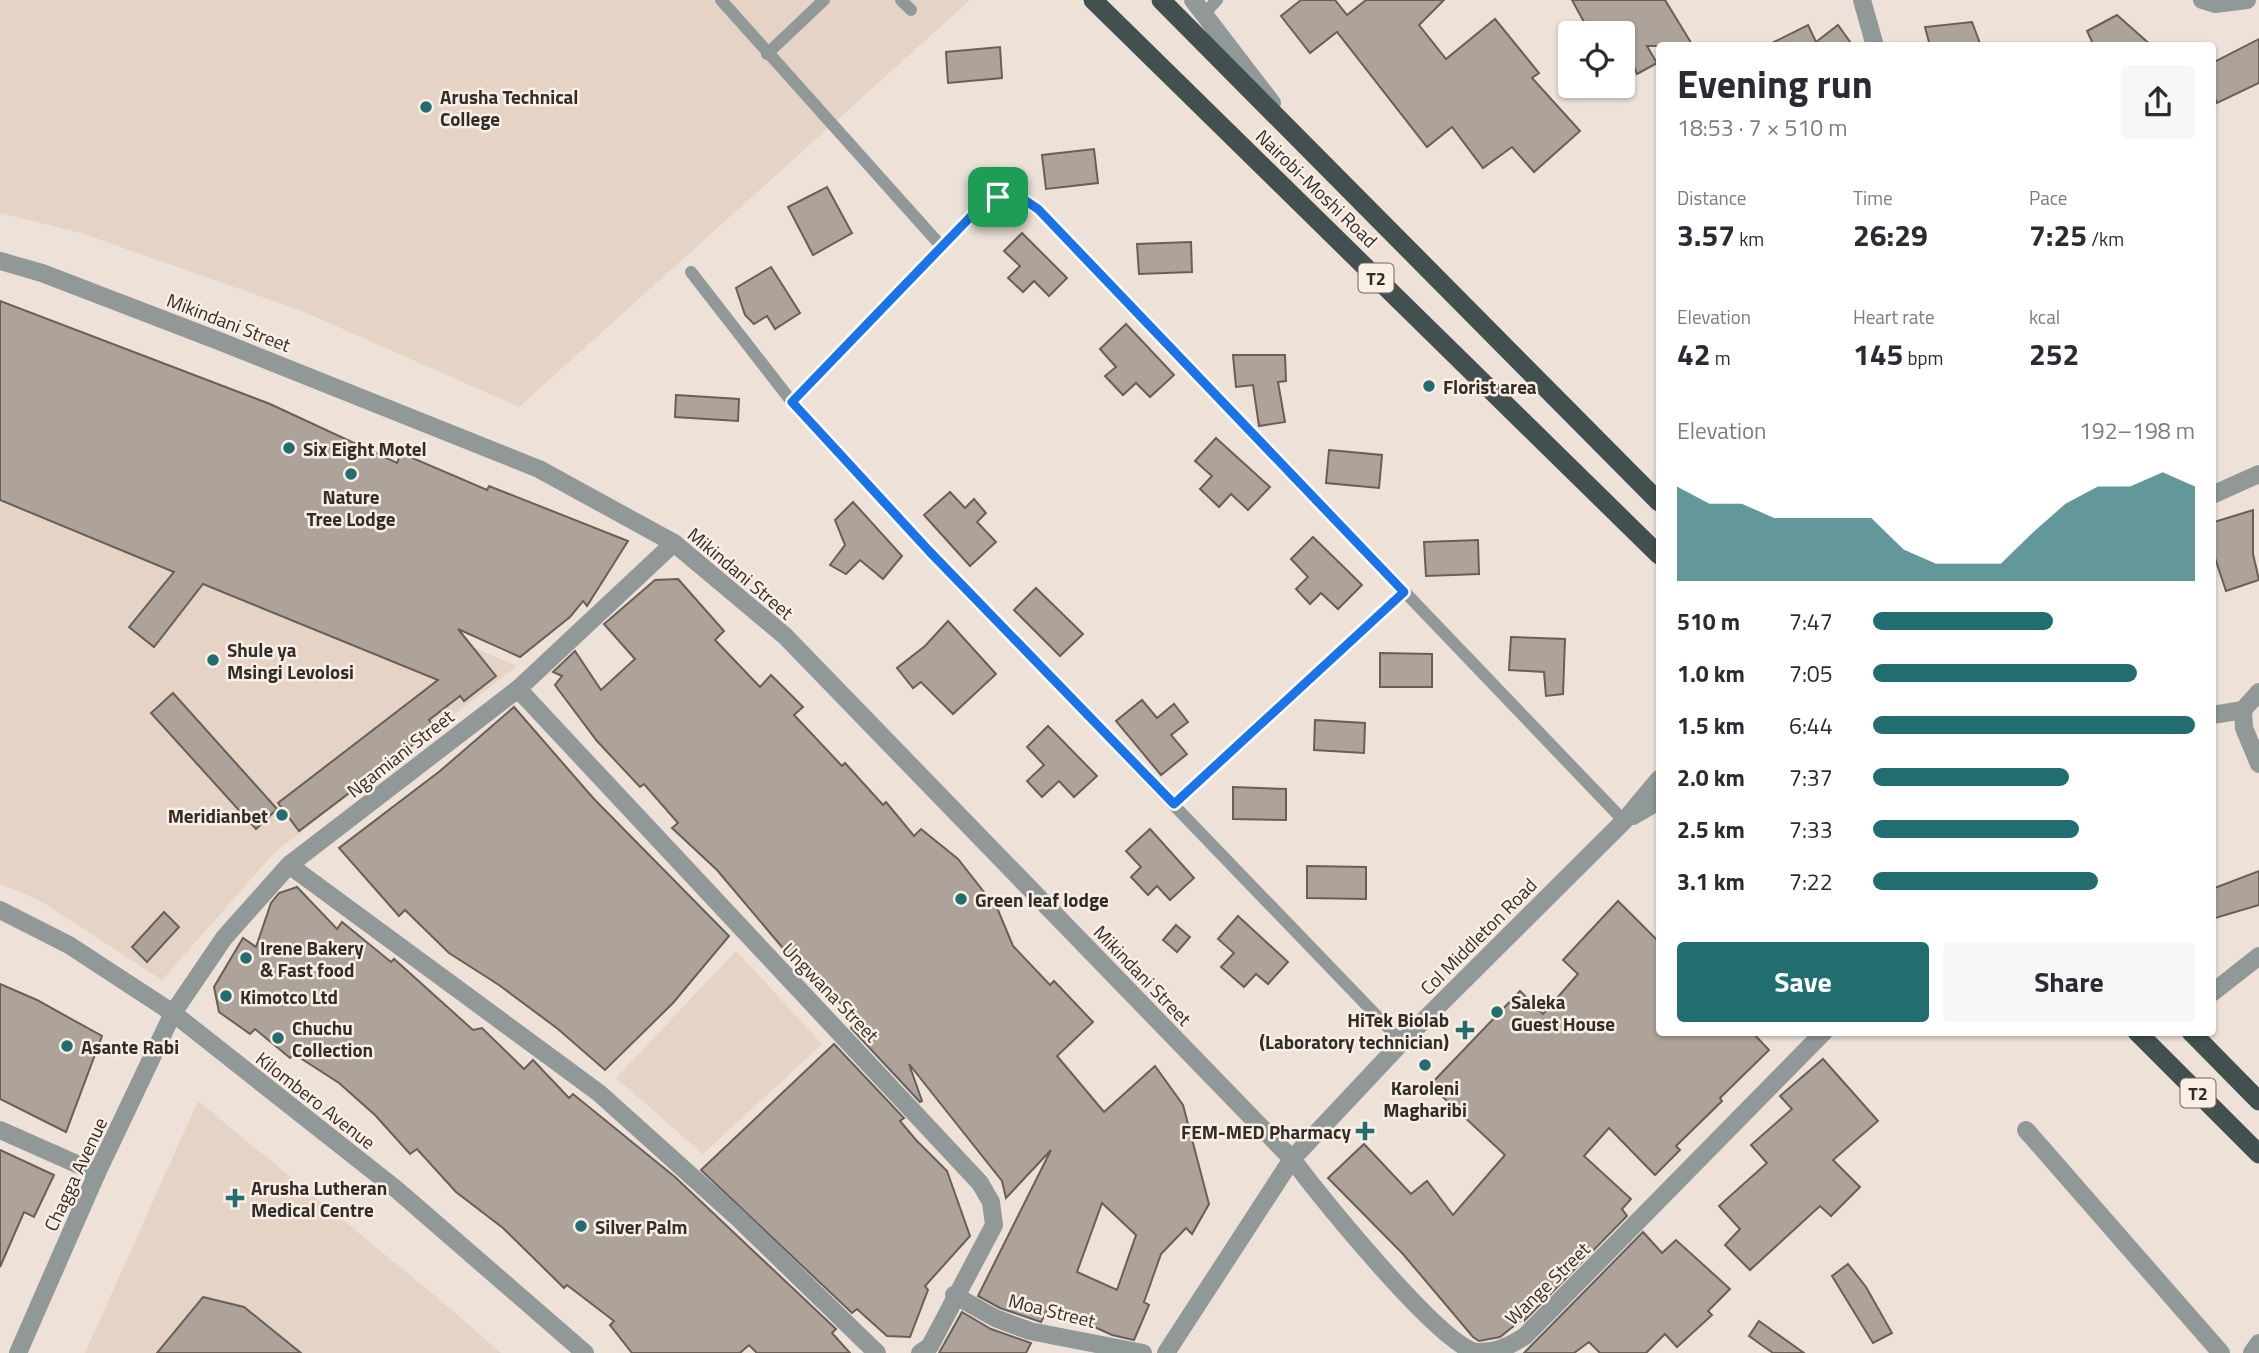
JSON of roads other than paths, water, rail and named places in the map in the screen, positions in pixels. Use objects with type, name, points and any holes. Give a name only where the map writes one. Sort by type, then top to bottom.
[{"type":"highway","name":"Nairobi-Moshi Road","points":[[1093,0],[1656,552]]},
{"type":"highway","name":"Nairobi-Moshi Road","points":[[1161,0],[1656,499]]},
{"type":"highway","name":"T2","points":[[2141,1036],[2259,1154]]},
{"type":"highway","name":"T2","points":[[2195,1036],[2259,1101]]},
{"type":"street","points":[[1862,0],[1874,42]]},
{"type":"street","points":[[2202,0],[2215,4],[2247,0]]},
{"type":"street","points":[[1205,4],[1297,137]]},
{"type":"street","name":"Mikindani Street","points":[[0,261],[42,273],[219,341],[539,469],[674,543],[785,636],[1292,1159]]},
{"type":"street","points":[[2216,493],[2259,474]]},
{"type":"street","name":"Ngamiani Street","points":[[173,1013],[224,938],[289,865],[518,689],[674,543]]},
{"type":"street","name":"Ungwana Street","points":[[518,689],[980,1183],[991,1202],[994,1225],[954,1295],[930,1346],[920,1353]]},
{"type":"street","points":[[2216,714],[2243,710],[2259,692]]},
{"type":"street","points":[[2243,710],[2244,728],[2259,764]]},
{"type":"street","name":"Col Middleton Road","points":[[1166,1353],[1292,1159],[1402,1042],[1624,821],[1656,783]]},
{"type":"street","name":"Col Middleton Road","points":[[1624,821],[1656,803]]},
{"type":"street","points":[[289,865],[599,1093],[738,1217],[877,1353]]},
{"type":"street","name":"Kilombero Avenue","points":[[0,909],[68,946],[173,1013],[396,1189],[585,1353]]},
{"type":"street","points":[[2216,990],[2259,956]]},
{"type":"street","name":"Chagga Avenue","points":[[18,1353],[97,1173],[173,1013]]},
{"type":"street","name":"Wange Street","points":[[1292,1159],[1379,1264],[1456,1342],[1474,1352],[1492,1353],[1510,1347],[1525,1336],[1820,1036]]},
{"type":"street","points":[[0,1130],[97,1173]]},
{"type":"street","points":[[2026,1130],[2221,1353]]},
{"type":"street","name":"Moa Street","points":[[954,1295],[995,1318],[1030,1331],[1143,1353]]},
{"type":"street","points":[[2252,1353],[2259,1343]]},
{"type":"lane","points":[[721,0],[942,247]]},
{"type":"lane","points":[[767,54],[824,0]]},
{"type":"lane","points":[[901,0],[911,10]]},
{"type":"lane","points":[[792,402],[978,209],[998,197],[1020,197],[1038,209],[1624,821]]},
{"type":"lane","points":[[691,272],[792,402],[930,552],[1402,1042]]},
{"type":"lane","points":[[1174,804],[1404,592]]},
{"type":"place","name":"Arusha Technical College","points":[[426,107]]},
{"type":"place","name":"Florist area","points":[[1429,386]]},
{"type":"place","name":"Six Eight Motel","points":[[289,448]]},
{"type":"place","name":"Nature Tree Lodge","points":[[351,474]]},
{"type":"place","name":"Shule ya Msingi Levolosi","points":[[213,660]]},
{"type":"place","name":"Meridianbet","points":[[282,815]]},
{"type":"place","name":"Green leaf lodge","points":[[961,899]]},
{"type":"place","name":"Irene Bakery & Fast food","points":[[246,958]]},
{"type":"place","name":"Kimotco Ltd","points":[[226,996]]},
{"type":"place","name":"Saleka Guest House","points":[[1497,1012]]},
{"type":"place","name":"HiTek Biolab (Laboratory technician)","points":[[1465,1030]]},
{"type":"place","name":"Chuchu Collection","points":[[278,1038]]},
{"type":"place","name":"Asante Rabi","points":[[67,1046]]},
{"type":"place","name":"Karoleni Magharibi","points":[[1425,1065]]},
{"type":"place","name":"FEM-MED Pharmacy","points":[[1365,1131]]},
{"type":"place","name":"Arusha Lutheran Medical Centre","points":[[235,1198]]},
{"type":"place","name":"Silver Palm","points":[[581,1226]]}]
